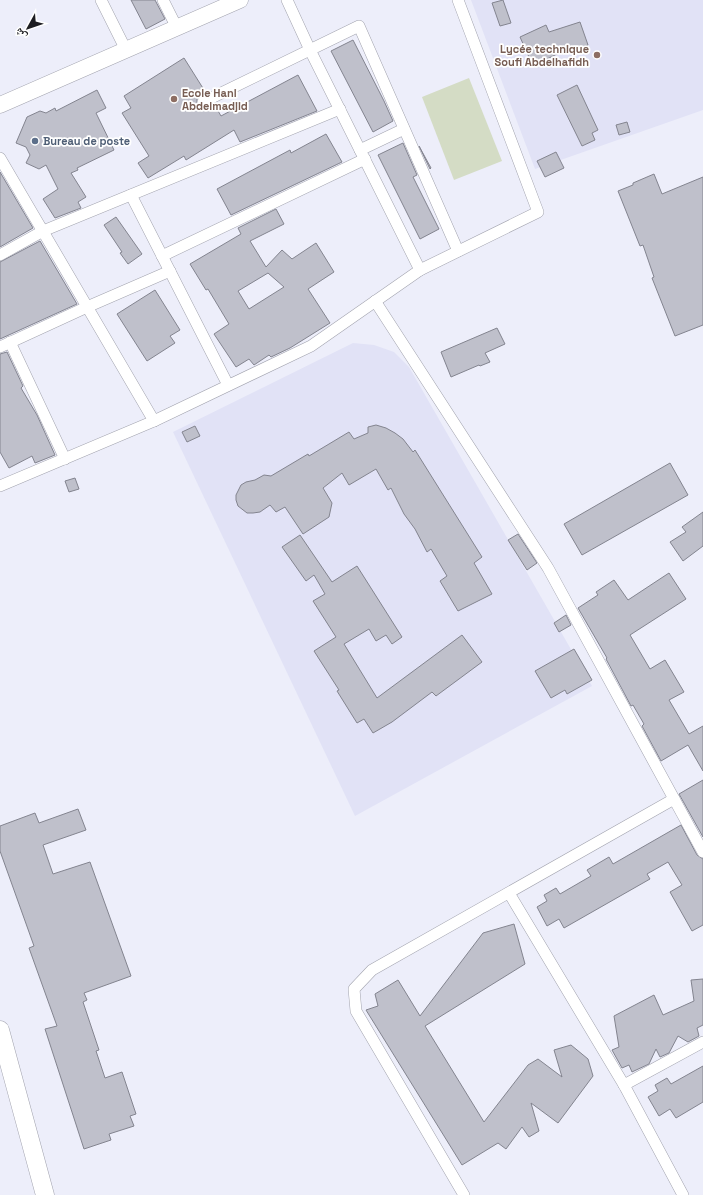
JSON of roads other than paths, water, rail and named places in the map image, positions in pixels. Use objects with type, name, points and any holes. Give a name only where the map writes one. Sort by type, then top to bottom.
[{"type":"main road","points":[[0,1030],[45,1195]]},
{"type":"street","points":[[101,0],[126,50]]},
{"type":"street","points":[[164,0],[177,28]]},
{"type":"street","points":[[0,105],[240,0]]},
{"type":"street","points":[[287,0],[310,50],[420,270]]},
{"type":"street","points":[[0,486],[154,421],[311,346],[420,270],[538,212],[458,0]]},
{"type":"street","points":[[203,102],[359,26],[458,252]]},
{"type":"street","points":[[0,255],[43,231],[340,109]]},
{"type":"street","points":[[162,256],[362,154],[404,129]]},
{"type":"street","points":[[0,158],[154,421]]},
{"type":"street","points":[[131,195],[228,385]]},
{"type":"street","points":[[0,347],[170,271]]},
{"type":"street","points":[[375,301],[548,568],[703,852]]},
{"type":"street","points":[[10,342],[65,458]]},
{"type":"street","points":[[464,1195],[356,1010],[354,989],[372,970],[674,799]]},
{"type":"street","points":[[509,893],[624,1085],[682,1195]]},
{"type":"street","points":[[624,1085],[703,1042]]},
{"type":"place","name":"Lycée technique Soufi Abdelhafidh","points":[[597,55]]},
{"type":"place","name":"Ecole Hani Abdelmadjid","points":[[174,99]]},
{"type":"place","name":"Bureau de poste","points":[[35,141]]}]
